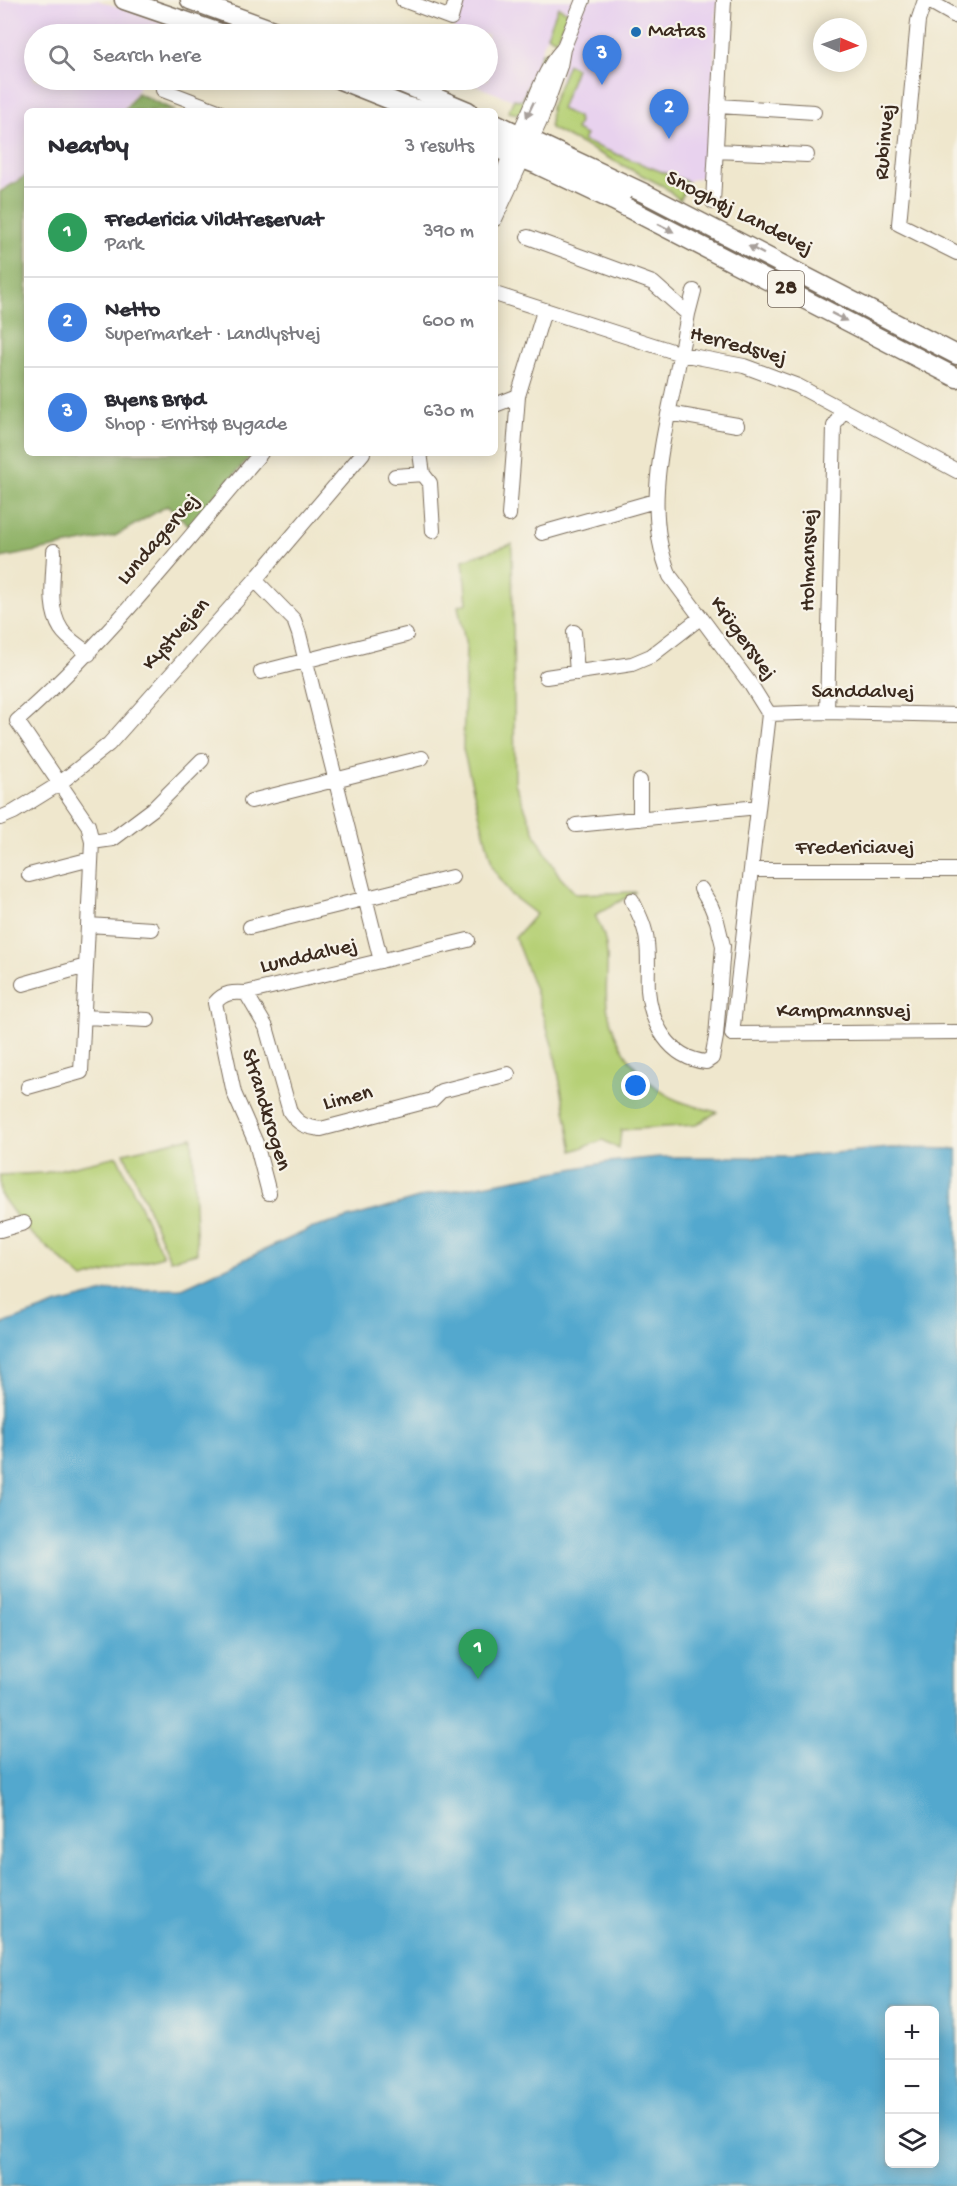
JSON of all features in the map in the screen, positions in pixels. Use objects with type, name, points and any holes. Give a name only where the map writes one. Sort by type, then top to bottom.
[{"type":"main road","points":[[124,0],[194,24]]},
{"type":"main road","points":[[190,0],[256,24]]},
{"type":"main road","points":[[366,90],[409,107]]},
{"type":"main road","points":[[418,90],[461,108]]},
{"type":"main road","name":"Snoghøj Landevej","points":[[498,126],[517,147],[547,169],[686,237],[957,378]]},
{"type":"main road","name":"Snoghøj Landevej","points":[[517,147],[664,203],[957,355]]},
{"type":"street","points":[[403,0],[451,18],[456,0]]},
{"type":"street","points":[[498,190],[517,147],[560,66],[563,49],[583,0]]},
{"type":"street","points":[[713,202],[724,0]]},
{"type":"street","points":[[926,0],[957,17]]},
{"type":"street","name":"Rubinvej","points":[[926,0],[918,21],[899,224],[957,253]]},
{"type":"street","points":[[163,90],[210,108]]},
{"type":"street","points":[[718,106],[814,112]]},
{"type":"street","points":[[498,138],[517,147]]},
{"type":"street","points":[[498,209],[517,147]]},
{"type":"street","points":[[716,151],[807,155]]},
{"type":"street","points":[[528,237],[653,283],[688,314]]},
{"type":"street","name":"Krügersvej","points":[[694,291],[657,472],[655,501],[661,556],[670,576],[752,685],[769,714],[753,870],[732,1034]]},
{"type":"street","name":"Herredsvej","points":[[498,295],[681,354],[744,366],[775,376],[957,471]]},
{"type":"street","points":[[509,515],[518,396],[544,311]]},
{"type":"street","points":[[498,404],[518,396]]},
{"type":"street","name":"Holmansvej","points":[[827,712],[834,426],[842,411]]},
{"type":"street","points":[[669,412],[736,425]]},
{"type":"street","name":"Lundagervej","points":[[59,784],[17,721],[58,686],[89,654],[258,456]]},
{"type":"street","name":"Kystvejen","points":[[0,818],[59,784],[109,744],[255,580],[360,456]]},
{"type":"street","points":[[420,456],[423,474],[430,483],[433,531]]},
{"type":"street","points":[[395,476],[423,474]]},
{"type":"street","points":[[542,533],[655,501]]},
{"type":"street","points":[[54,551],[53,606],[56,619],[61,630],[89,654]]},
{"type":"street","name":"Lunddalvej","points":[[255,580],[294,620],[381,961]]},
{"type":"street","points":[[546,677],[632,664],[651,656],[700,618]]},
{"type":"street","points":[[574,632],[578,673]]},
{"type":"street","points":[[261,672],[405,635]]},
{"type":"street","name":"Sanddalvej","points":[[769,714],[827,712],[957,715]]},
{"type":"street","points":[[251,801],[422,759]]},
{"type":"street","points":[[92,842],[113,839],[153,808],[202,760]]},
{"type":"street","points":[[640,781],[640,819]]},
{"type":"street","points":[[28,1087],[81,1072],[92,842],[88,825],[59,784]]},
{"type":"street","points":[[576,825],[758,807]]},
{"type":"street","points":[[29,875],[91,859]]},
{"type":"street","name":"Fredericiavej","points":[[753,870],[957,870]]},
{"type":"street","name":"Lunddalvej","points":[[250,927],[452,877]]},
{"type":"street","points":[[632,900],[643,922],[647,944],[648,990],[651,1012],[656,1025],[673,1047],[697,1061],[706,1062],[712,1058],[716,1037],[723,946],[717,921],[701,889]]},
{"type":"street","points":[[88,925],[152,929]]},
{"type":"street","name":"Lunddalvej","points":[[246,993],[468,940]]},
{"type":"street","points":[[723,946],[743,944]]},
{"type":"street","points":[[23,984],[86,966]]},
{"type":"street","name":"Strandkrogen","points":[[246,993],[231,992],[221,996],[215,1003],[216,1012],[234,1093],[256,1143],[269,1193]]},
{"type":"street","name":"Limen","points":[[246,993],[266,1027],[290,1112],[297,1123],[309,1128],[321,1129],[432,1100],[441,1091],[508,1074]]},
{"type":"street","points":[[85,1017],[148,1020]]},
{"type":"street","name":"Kampmannsvej","points":[[732,1034],[957,1032]]},
{"type":"street","points":[[0,1230],[24,1223]]},
{"type":"shaded area","points":[[0,0],[97,0],[162,22],[161,24],[24,24],[24,90],[137,90],[124,108],[24,108],[24,176],[0,190]]},
{"type":"shaded area","points":[[459,0],[717,0],[709,175],[666,187],[585,145],[552,120],[572,13],[560,6],[542,48],[523,104],[487,90],[498,90],[498,24],[454,24]]},
{"type":"green space","points":[[558,7],[570,13],[556,40],[547,35]]},
{"type":"green space","points":[[541,53],[546,54],[547,57],[521,111],[518,114],[508,112],[514,99],[522,101]]},
{"type":"green space","points":[[568,64],[576,68],[561,109],[578,117],[576,130],[586,135],[583,141],[688,182],[680,200],[663,186],[550,128],[551,106]]},
{"type":"green space","points":[[137,93],[169,108],[126,108]]},
{"type":"green space","points":[[24,177],[24,456],[250,456],[190,526],[167,506],[115,536],[0,558],[0,192]]},
{"type":"green space","points":[[512,544],[515,783],[537,838],[560,877],[576,894],[636,892],[595,915],[606,945],[606,989],[610,1020],[629,1060],[649,1081],[672,1098],[717,1112],[696,1125],[621,1130],[619,1149],[603,1140],[573,1151],[554,1051],[534,987],[515,938],[536,914],[510,894],[493,868],[463,749],[466,647],[458,606],[467,603],[463,560]]},
{"type":"green space","points":[[192,1137],[197,1253],[170,1260],[124,1153]]},
{"type":"green space","points":[[117,1156],[163,1256],[83,1279],[24,1227],[0,1194],[0,1175],[44,1173]]},
{"type":"water","points":[[890,1148],[957,1149],[957,2186],[0,2186],[0,1325],[55,1305],[112,1290],[180,1289],[310,1229],[429,1195],[609,1162],[659,1157],[791,1157]]},
{"type":"place","name":"Matas","points":[[636,32]]},
{"type":"place","name":"Byens Brød","points":[[602,85]]},
{"type":"place","name":"Netto","points":[[669,139]]},
{"type":"place","name":"Fredericia Vildtreservat","points":[[478,1679]]}]
